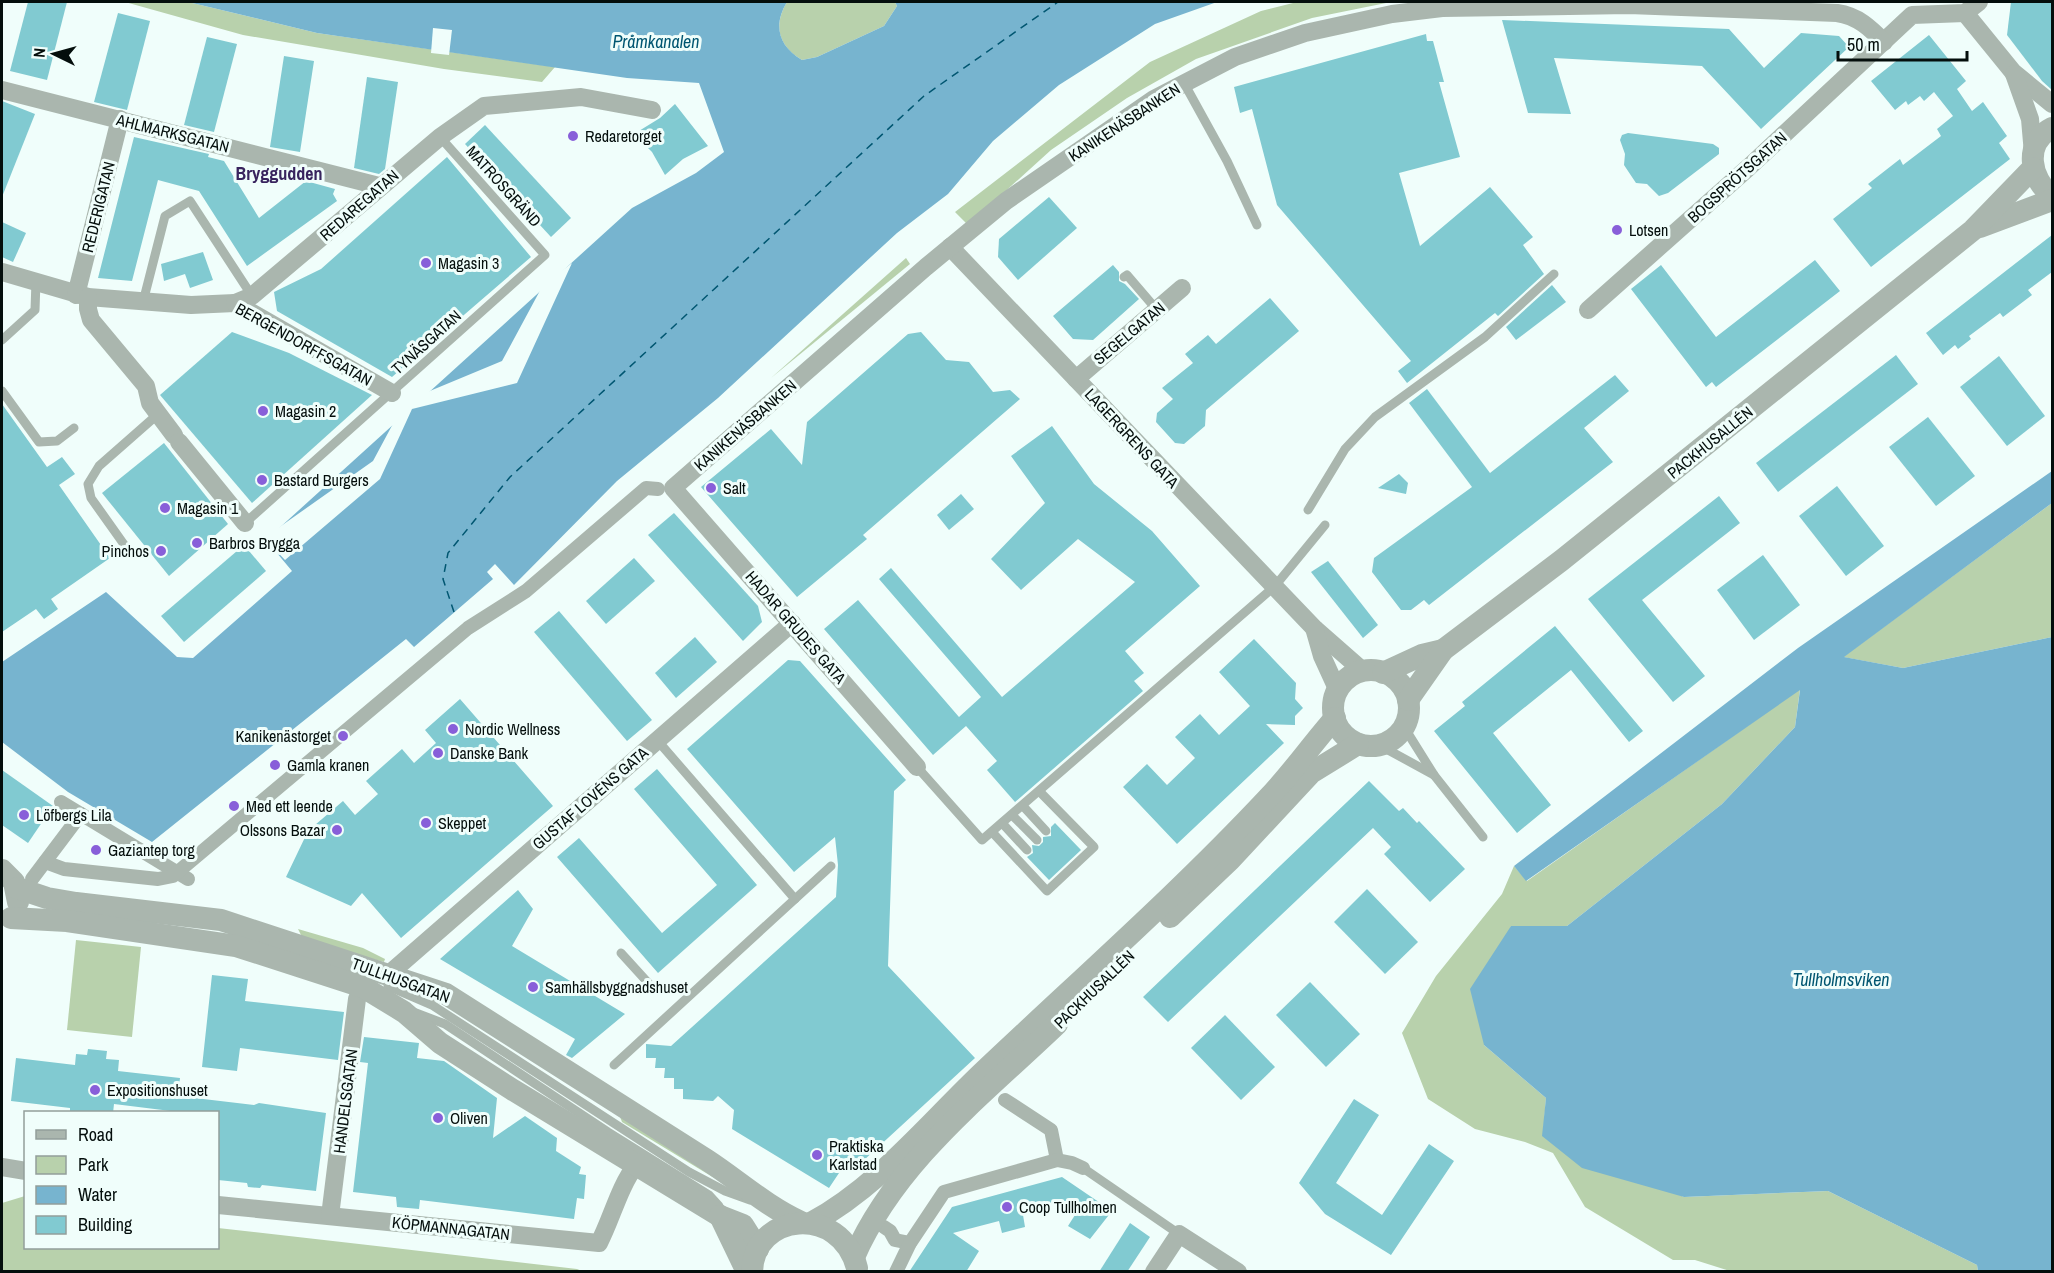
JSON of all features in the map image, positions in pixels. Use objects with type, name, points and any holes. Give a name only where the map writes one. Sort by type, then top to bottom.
[{"type":"street","name":"KANIKENÄSBANKEN","points":[[666,488],[1006,201],[1154,99],[1235,57],[1305,33],[1392,14],[1442,8],[1629,5],[1837,13],[1852,15],[1867,25],[1884,42]]},
{"type":"street","points":[[1884,42],[1912,15],[1972,7],[2013,72],[2030,119],[2035,178],[2052,198]]},
{"type":"street","name":"BOGSPRÖTSGATAN","points":[[1588,310],[1749,167],[1884,42]]},
{"type":"street","points":[[2013,72],[2052,104]]},
{"type":"street","name":"AHLMARKSGATAN","points":[[2,90],[379,186]]},
{"type":"street","name":"REDAREGATAN","points":[[235,303],[252,296],[379,186],[440,137],[484,106],[581,97],[652,110]]},
{"type":"street","name":"REDERIGATAN","points":[[82,296],[120,119]]},
{"type":"street","name":"PACKHUSALLÉN","points":[[1408,700],[1443,650],[1562,560],[1973,230],[2033,162],[2038,141],[2052,128]]},
{"type":"street","name":"PACKHUSALLÉN","points":[[1973,230],[2052,198]]},
{"type":"street","name":"LAGERGRENS GATA","points":[[950,247],[1314,628],[1373,672]]},
{"type":"street","name":"BERGENDORFFSGATAN","points":[[2,272],[82,296],[191,305],[235,303],[392,393]]},
{"type":"street","name":"SEGELGATAN","points":[[1076,378],[1182,288]]},
{"type":"street","points":[[82,296],[91,320],[146,386],[150,403],[157,415],[245,523]]},
{"type":"street","points":[[45,862],[64,869],[158,879],[183,876],[468,628],[526,591],[646,488],[666,488]]},
{"type":"street","name":"HADAR GRUDES GATA","points":[[666,488],[792,623],[917,767]]},
{"type":"street","name":"GUSTAF LOVÉNS GATA","points":[[389,974],[792,623]]},
{"type":"street","name":"LAGERGRENS GATA","points":[[1314,628],[1322,656],[1338,691]]},
{"type":"street","name":"PACKHUSALLÉN","points":[[1373,672],[1443,650]]},
{"type":"street","points":[[1373,672],[1399,683],[1408,700],[1407,718],[1398,735],[1368,744],[1347,738],[1335,718],[1333,709],[1338,691],[1344,682],[1373,672]]},
{"type":"street","name":"PACKHUSALLÉN","points":[[758,1249],[769,1236],[784,1226],[814,1225],[856,1212],[886,1169],[983,1072],[1206,861],[1271,795],[1335,718]]},
{"type":"street","name":"PACKHUSALLÉN","points":[[855,1264],[879,1208],[899,1180],[962,1114],[1230,860],[1311,773],[1368,744]]},
{"type":"street","points":[[61,802],[183,876]]},
{"type":"street","points":[[6,921],[18,900],[24,883],[45,862],[81,814]]},
{"type":"street","points":[[2,870],[24,883]]},
{"type":"street","name":"TULLHUSGATAN","points":[[24,883],[46,898],[221,920],[446,994],[742,1184],[761,1202],[814,1225],[848,1246],[855,1264]]},
{"type":"street","name":"TULLHUSGATAN","points":[[6,921],[67,921],[236,946],[363,987],[404,1012],[440,1042],[609,1141],[636,1165],[720,1216],[743,1225],[758,1249]]},
{"type":"street","name":"HANDELSGATAN","points":[[330,1216],[357,999],[363,987]]},
{"type":"street","points":[[1005,1100],[1051,1130],[1057,1160]]},
{"type":"street","points":[[896,1272],[910,1243],[944,1192],[1057,1160],[1083,1168]]},
{"type":"street","name":"KÖPMANNAGATAN","points":[[219,1205],[600,1243],[612,1220],[628,1174],[636,1165]]},
{"type":"street","points":[[2,1167],[24,1171]]},
{"type":"street","points":[[720,1216],[750,1272]]},
{"type":"street","points":[[884,1227],[890,1231],[895,1240],[910,1243]]},
{"type":"street","points":[[1154,1272],[1179,1234],[1238,1272]]},
{"type":"street","points":[[750,1272],[758,1249]]},
{"type":"lane","points":[[1184,83],[1227,161],[1257,225]]},
{"type":"lane","name":"MATROSGRÄND","points":[[440,137],[545,255]]},
{"type":"lane","points":[[143,302],[165,216],[190,201],[252,296]]},
{"type":"lane","name":"TYNÄSGATAN","points":[[245,523],[545,255]]},
{"type":"lane","points":[[1308,510],[1346,449],[1375,417],[1485,337],[1554,274]]},
{"type":"lane","points":[[1124,278],[1127,275],[1157,310]]},
{"type":"lane","points":[[3,339],[35,310],[36,281]]},
{"type":"lane","points":[[2,391],[39,442],[57,441],[74,428]]},
{"type":"lane","points":[[128,550],[91,498],[88,484],[99,466],[157,415]]},
{"type":"lane","points":[[917,767],[982,840],[1275,586],[1325,525]]},
{"type":"lane","points":[[1404,727],[1434,775],[1483,837]]},
{"type":"lane","points":[[657,740],[795,899]]},
{"type":"lane","points":[[1368,744],[1434,775]]},
{"type":"lane","points":[[992,832],[1047,891],[1056,879],[1094,847],[1040,792]]},
{"type":"lane","points":[[1023,806],[1046,831]]},
{"type":"lane","points":[[1012,815],[1037,840]]},
{"type":"lane","points":[[1002,823],[1027,850]]},
{"type":"lane","points":[[614,1065],[831,866]]},
{"type":"lane","points":[[300,947],[304,955],[316,962],[432,1005],[689,1172],[725,1191],[761,1202]]},
{"type":"lane","points":[[621,953],[651,986]]},
{"type":"lane","points":[[609,1141],[709,1195],[719,1206],[720,1216]]},
{"type":"lane","points":[[1083,1168],[1179,1234]]},
{"type":"green space","points":[[125,2],[188,2],[317,33],[555,67],[542,82],[444,69],[243,35]]},
{"type":"green space","points":[[787,2],[895,2],[897,6],[884,26],[817,57],[802,60],[788,48],[780,34],[780,19]]},
{"type":"green space","points":[[1297,2],[1391,2],[1312,18],[1196,59],[1127,98],[1051,150],[968,225],[955,212],[1150,62],[1261,11]]},
{"type":"green space","points":[[906,258],[910,264],[771,378]]},
{"type":"green space","points":[[2052,503],[2052,637],[1903,668],[1843,657]]},
{"type":"green space","points":[[1800,689],[1795,727],[1722,804],[1567,926],[1511,926],[1484,1045],[1546,1098],[1543,1136],[1684,1197],[1828,1191],[1977,1265],[1978,1271],[1733,1272],[1695,1260],[1673,1260],[1585,1207],[1553,1153],[1525,1142],[1475,1129],[1428,1099],[1402,1033],[1436,976],[1502,894],[1514,866],[1527,881]]},
{"type":"green space","points":[[298,929],[363,948],[385,959],[384,962],[304,941]]},
{"type":"green space","points":[[76,940],[141,947],[132,1037],[67,1030]]},
{"type":"green space","points":[[617,1109],[734,1190],[622,1122]]},
{"type":"green space","points":[[24,1196],[24,1249],[219,1249],[219,1228],[582,1271],[2,1271],[2,1203]]},
{"type":"water","name":"Pråmkanalen","points":[[188,2],[787,2],[780,19],[780,34],[788,48],[802,60],[817,57],[884,26],[897,6],[895,2],[1217,2],[1155,24],[1059,85],[993,141],[948,194],[897,233],[718,398],[617,481],[514,585],[495,564],[487,572],[493,579],[414,647],[406,639],[152,842],[68,792],[2,742],[2,662],[106,592],[177,657],[193,658],[292,571],[266,540],[632,208],[696,173],[724,152],[699,83],[627,78],[317,33]]},
{"type":"water","name":"Tullholmsviken","points":[[2052,471],[2052,503],[1844,657],[1903,668],[2052,637],[2052,1271],[1978,1271],[1977,1265],[1828,1191],[1684,1197],[1582,1168],[1542,1136],[1546,1098],[1484,1045],[1470,989],[1511,926],[1567,926],[1722,804],[1795,727],[1800,690],[1526,881],[1514,866],[1798,648]]},
{"type":"pier","points":[[433,28],[452,30],[449,55],[431,53]]},
{"type":"pier","points":[[572,263],[517,383],[412,409],[380,479],[285,560],[264,538],[373,461],[395,420],[425,393],[502,361],[543,285]]},
{"type":"building","points":[[28,2],[67,2],[47,80],[10,71]]},
{"type":"building","points":[[2011,2],[2052,2],[2052,90],[2042,81],[2007,35]]},
{"type":"building","points":[[118,13],[150,21],[127,110],[94,102]]},
{"type":"building","points":[[1502,20],[1729,29],[1764,68],[1801,33],[1839,36],[1849,47],[1761,129],[1702,66],[1554,58],[1571,114],[1528,113]]},
{"type":"building","points":[[1426,34],[1427,41],[1433,41],[1444,82],[1439,82],[1460,157],[1399,173],[1420,246],[1490,187],[1533,237],[1523,245],[1544,274],[1498,316],[1495,313],[1407,383],[1398,371],[1411,361],[1277,205],[1252,109],[1240,113],[1234,87]]},
{"type":"building","points":[[1929,35],[1966,81],[1957,89],[1972,111],[1983,102],[2007,136],[1999,143],[2010,159],[1871,267],[1833,219],[1872,188],[1868,184],[1900,159],[1903,165],[1941,136],[1937,129],[1953,116],[1934,92],[1924,101],[1920,96],[1908,105],[1906,101],[1895,110],[1871,81]]},
{"type":"building","points":[[207,37],[237,44],[214,132],[184,125]]},
{"type":"building","points":[[284,56],[314,61],[300,152],[270,147]]},
{"type":"building","points":[[367,77],[398,82],[385,169],[379,174],[354,168]]},
{"type":"building","points":[[2,101],[35,114],[2,197]]},
{"type":"building","points":[[675,104],[708,146],[683,159],[665,175],[652,152],[634,134],[660,118]]},
{"type":"building","points":[[485,125],[571,218],[551,237],[465,144]]},
{"type":"building","points":[[1628,133],[1713,144],[1719,148],[1719,154],[1668,193],[1659,196],[1647,184],[1636,183],[1624,165],[1625,154],[1620,140],[1622,135]]},
{"type":"building","points":[[134,137],[209,154],[208,157],[224,161],[259,218],[306,181],[335,189],[333,194],[337,201],[247,266],[199,191],[158,180],[132,281],[98,278]]},
{"type":"building","name":"Magasin 3","points":[[447,157],[531,257],[392,377],[277,311],[274,292],[321,269]]},
{"type":"building","points":[[1049,197],[1077,228],[1018,280],[998,257],[999,239]]},
{"type":"building","points":[[2,222],[26,233],[13,262],[2,257]]},
{"type":"building","points":[[2052,235],[2052,272],[2028,290],[2032,295],[2003,317],[2000,313],[1969,336],[1971,339],[1958,349],[1955,345],[1943,355],[1926,333]]},
{"type":"building","points":[[203,252],[213,280],[190,288],[185,274],[164,281],[161,264]]},
{"type":"building","points":[[1815,260],[1840,291],[1716,387],[1712,382],[1706,387],[1631,289],[1661,265],[1716,337]]},
{"type":"building","points":[[1113,265],[1119,272],[1119,281],[1139,299],[1093,340],[1073,339],[1053,316]]},
{"type":"building","points":[[1552,285],[1566,302],[1516,340],[1506,327]]},
{"type":"building","points":[[1270,298],[1299,331],[1206,410],[1205,426],[1184,444],[1175,443],[1156,422],[1157,413],[1173,399],[1162,388],[1193,363],[1185,354],[1208,335],[1216,344]]},
{"type":"building","name":"Magasin 2","points":[[232,332],[289,353],[372,395],[252,503],[160,395]]},
{"type":"building","points":[[921,332],[946,360],[969,362],[993,392],[1010,390],[1020,399],[863,535],[867,539],[797,597],[701,487],[771,429],[802,465],[807,422],[908,334]]},
{"type":"building","points":[[1896,355],[1918,384],[1778,492],[1756,463]]},
{"type":"building","points":[[1999,356],[2045,416],[2007,446],[1960,387]]},
{"type":"building","points":[[1615,375],[1629,391],[1584,428],[1613,462],[1429,605],[1424,600],[1411,610],[1401,610],[1372,572],[1374,558],[1472,487],[1409,403],[1427,389],[1490,473]]},
{"type":"building","points":[[2,404],[47,467],[62,457],[75,474],[59,485],[110,558],[51,599],[58,609],[44,619],[36,609],[2,632]]},
{"type":"building","points":[[1928,417],[1975,476],[1936,506],[1889,447]]},
{"type":"building","points":[[1052,426],[1094,484],[1152,531],[1200,586],[1125,651],[1144,673],[1134,681],[1143,691],[1015,802],[987,770],[997,761],[966,726],[933,755],[824,629],[858,600],[959,717],[981,697],[879,579],[891,568],[1002,697],[1135,582],[1078,539],[1021,590],[991,559],[1045,503],[1011,456]]},
{"type":"building","name":"Magasin 1","points":[[164,443],[228,524],[169,576],[102,493]]},
{"type":"building","points":[[1399,474],[1408,483],[1406,494],[1378,488]]},
{"type":"building","points":[[1837,486],[1884,546],[1846,576],[1799,516]]},
{"type":"building","points":[[961,494],[974,509],[949,530],[937,515]]},
{"type":"building","points":[[1719,496],[1740,523],[1642,600],[1705,676],[1673,702],[1588,599]]},
{"type":"building","points":[[674,513],[758,606],[762,622],[743,641],[648,535]]},
{"type":"building","points":[[244,545],[266,571],[184,642],[161,616]]},
{"type":"building","points":[[1763,555],[1800,605],[1754,640],[1717,590]]},
{"type":"building","points":[[634,558],[655,581],[606,624],[586,601]]},
{"type":"building","points":[[1328,561],[1378,625],[1363,638],[1311,572]]},
{"type":"building","points":[[559,611],[652,720],[627,741],[534,632]]},
{"type":"building","points":[[1555,626],[1643,731],[1629,742],[1571,670],[1493,733],[1551,805],[1517,833],[1434,731],[1465,706],[1462,702]]},
{"type":"building","points":[[695,637],[717,662],[676,698],[655,673]]},
{"type":"building","points":[[1254,639],[1296,683],[1295,699],[1303,708],[1295,716],[1295,725],[1266,724],[1284,743],[1177,844],[1123,787],[1147,764],[1167,785],[1195,758],[1175,737],[1200,714],[1219,735],[1250,706],[1219,672]]},
{"type":"building","points":[[788,660],[800,661],[906,780],[894,791],[888,966],[975,1058],[851,1172],[843,1167],[829,1188],[732,1129],[734,1110],[718,1096],[713,1101],[683,1099],[683,1089],[674,1089],[674,1078],[664,1078],[665,1068],[655,1068],[656,1058],[646,1058],[646,1044],[671,1046],[836,897],[838,865],[835,837],[794,872],[687,749]]},
{"type":"building","name":"Skeppet","points":[[460,699],[553,806],[401,938],[362,893],[351,906],[286,877],[308,831],[343,801],[355,815],[378,794],[366,781],[402,749],[414,763],[436,743],[425,730]]},
{"type":"building","points":[[657,769],[757,885],[658,973],[557,857],[579,838],[662,933],[717,885],[634,789]]},
{"type":"building","name":"Löfbergs Lila","points":[[2,770],[53,806],[28,843],[2,825]]},
{"type":"building","points":[[1369,781],[1399,811],[1403,808],[1417,823],[1419,821],[1465,869],[1430,902],[1384,854],[1391,847],[1373,828],[1168,1022],[1143,997]]},
{"type":"building","points":[[1055,823],[1081,850],[1049,880],[1027,857],[1033,853],[1032,845],[1039,846],[1043,842],[1043,837],[1051,836],[1051,827]]},
{"type":"building","points":[[1367,889],[1418,942],[1385,974],[1334,922]]},
{"type":"building","name":"Samhällsbyggnadshuset","points":[[518,890],[533,909],[512,946],[625,1014],[572,1058],[566,1055],[575,1039],[440,959]]},
{"type":"building","points":[[212,975],[248,979],[245,1001],[344,1012],[338,1060],[240,1048],[237,1071],[202,1067]]},
{"type":"building","points":[[1310,982],[1360,1034],[1326,1067],[1276,1015]]},
{"type":"building","points":[[1225,1015],[1275,1067],[1241,1100],[1191,1048]]},
{"type":"building","points":[[364,1037],[419,1043],[417,1058],[444,1061],[497,1098],[493,1138],[525,1116],[557,1138],[556,1151],[581,1167],[579,1174],[586,1175],[584,1199],[577,1198],[574,1219],[420,1200],[419,1209],[397,1207],[396,1197],[353,1192],[368,1063],[360,1062]]},
{"type":"building","points":[[88,1049],[107,1051],[106,1059],[119,1060],[118,1071],[180,1078],[178,1096],[254,1105],[259,1103],[326,1113],[316,1191],[262,1185],[260,1188],[248,1187],[247,1183],[219,1180],[219,1111],[171,1111],[114,1104],[113,1111],[70,1111],[70,1108],[11,1101],[16,1058],[75,1065],[76,1054],[87,1055]]},
{"type":"building","points":[[1354,1099],[1379,1115],[1336,1183],[1382,1215],[1429,1144],[1454,1161],[1391,1255],[1325,1214],[1299,1183]]},
{"type":"building","points":[[1062,1177],[1112,1211],[1090,1239],[1068,1226],[1075,1215],[1057,1204],[1023,1215],[1025,1227],[1002,1233],[999,1221],[953,1233],[979,1251],[966,1272],[909,1272],[952,1207]]},
{"type":"building","points":[[1130,1223],[1150,1237],[1127,1272],[1099,1272]]},
{"type":"ferry route","points":[[454,612],[443,579],[448,553],[510,477],[924,96],[1058,2]]},
{"type":"place","name":"Redaretorget","points":[[573,136]]},
{"type":"place","name":"Lotsen","points":[[1617,230]]},
{"type":"place","name":"Magasin 3","points":[[426,263]]},
{"type":"place","name":"Magasin 2","points":[[263,411]]},
{"type":"place","name":"Bastard Burgers","points":[[262,480]]},
{"type":"place","name":"Salt","points":[[711,488]]},
{"type":"place","name":"Magasin 1","points":[[165,508]]},
{"type":"place","name":"Barbros Brygga","points":[[197,543]]},
{"type":"place","name":"Pinchos","points":[[161,551]]},
{"type":"place","name":"Nordic Wellness","points":[[453,729]]},
{"type":"place","name":"Kanikenästorget","points":[[343,736]]},
{"type":"place","name":"Danske Bank","points":[[438,753]]},
{"type":"place","name":"Gamla kranen","points":[[275,765]]},
{"type":"place","name":"Med ett leende","points":[[234,806]]},
{"type":"place","name":"Löfbergs Lila","points":[[24,815]]},
{"type":"place","name":"Skeppet","points":[[426,823]]},
{"type":"place","name":"Olssons Bazar","points":[[337,830]]},
{"type":"place","name":"Gaziantep torg","points":[[96,850]]},
{"type":"place","name":"Samhällsbyggnadshuset","points":[[533,987]]},
{"type":"place","name":"Expositionshuset","points":[[95,1090]]},
{"type":"place","name":"Oliven","points":[[438,1118]]},
{"type":"place","name":"Praktiska Karlstad","points":[[817,1155]]},
{"type":"place","name":"Coop Tullholmen","points":[[1007,1207]]},
{"type":"district","name":"Bryggudden","points":[[279,173]]}]
